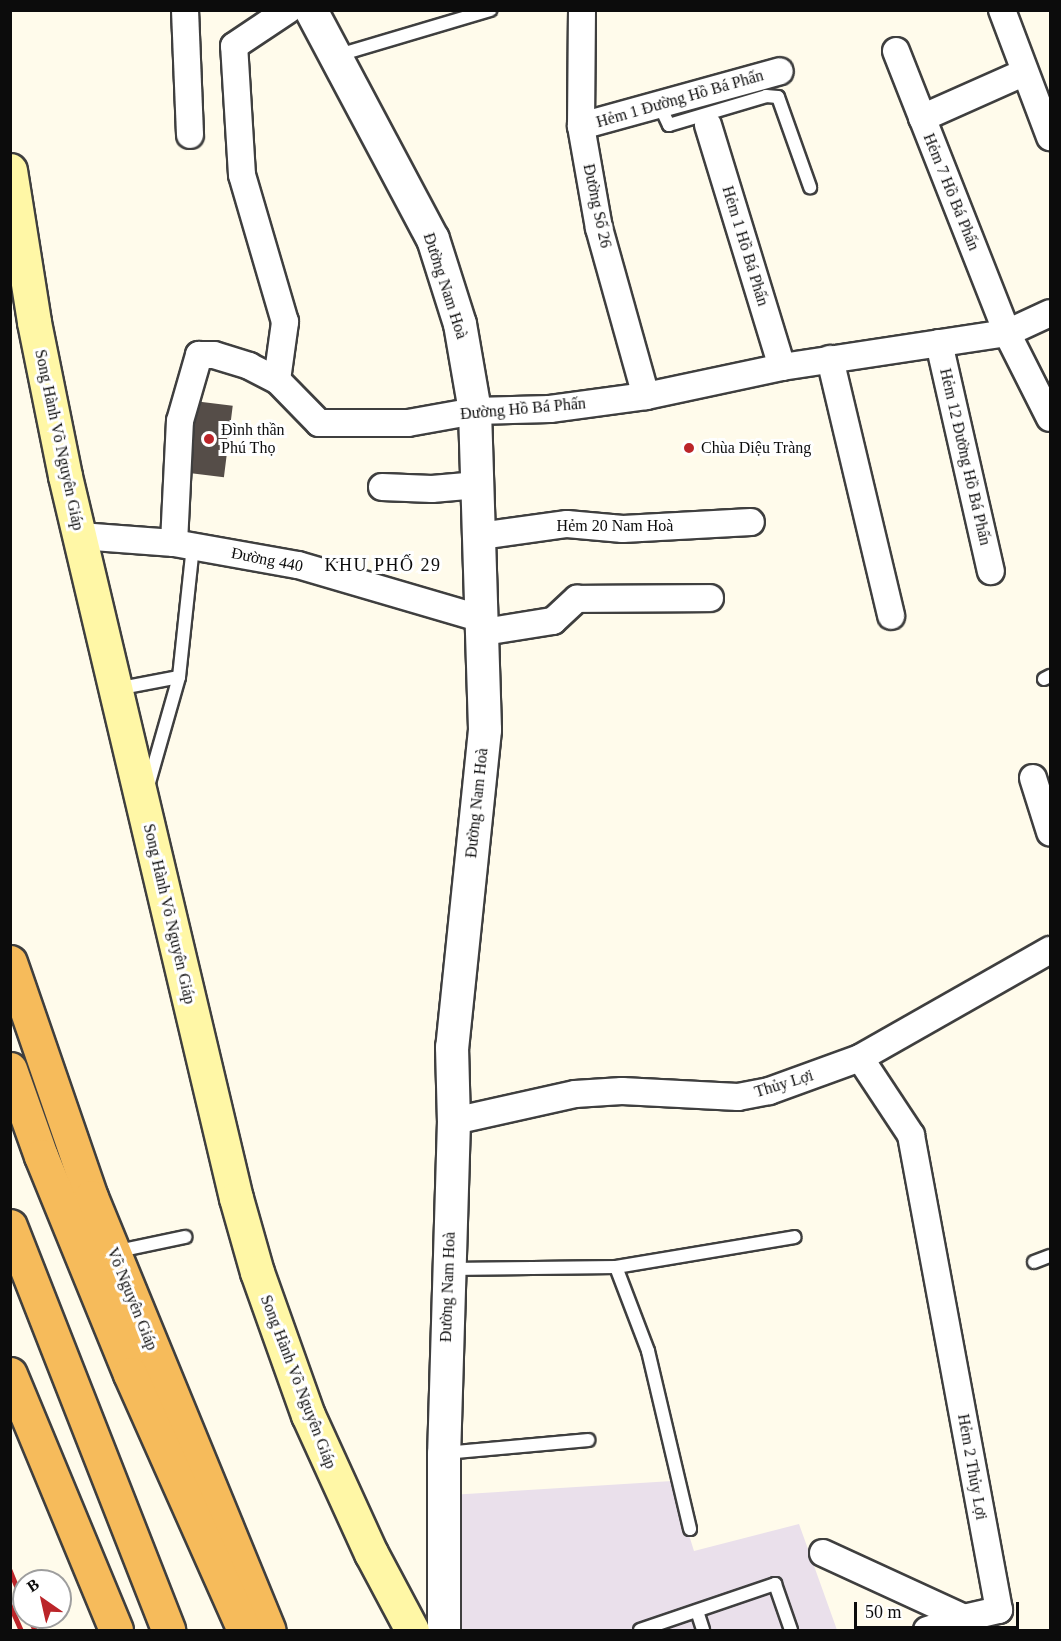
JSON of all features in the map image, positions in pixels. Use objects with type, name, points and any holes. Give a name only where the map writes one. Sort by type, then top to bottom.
[{"type":"highway","name":"Võ Nguyên Giáp","points":[[10,962],[113,1252],[269,1630]]},
{"type":"highway","name":"Võ Nguyên Giáp","points":[[10,1069],[41,1156],[130,1374],[244,1630]]},
{"type":"highway","points":[[10,1226],[134,1550],[168,1630]]},
{"type":"highway","points":[[10,1374],[116,1630]]},
{"type":"highway","points":[[134,1550],[138,1630]]},
{"type":"main road","name":"Song Hành Võ Nguyên Giáp","points":[[10,170],[34,322],[80,536],[142,803],[257,1272],[304,1405],[338,1485],[412,1630]]},
{"type":"street","points":[[184,10],[190,135]]},
{"type":"street","points":[[277,381],[285,322],[242,175],[234,46],[288,10]]},
{"type":"street","name":"Đường Nam Hoà","points":[[311,10],[334,57],[433,238],[460,324],[475,411],[485,730],[452,1047],[454,1121],[444,1454],[444,1630]]},
{"type":"street","name":"Đường Số 26","points":[[582,10],[581,126],[599,228],[646,396]]},
{"type":"street","points":[[1002,10],[1023,74],[1050,137]]},
{"type":"street","name":"Hẻm 7 Hồ Bá Phấn","points":[[896,51],[1007,333],[1050,418]]},
{"type":"street","name":"Hẻm 1 Đường Hồ Bá Phấn","points":[[581,126],[660,106],[780,70]]},
{"type":"street","points":[[922,118],[1023,74]]},
{"type":"street","name":"Hẻm 1 Hồ Bá Phấn","points":[[708,125],[782,367]]},
{"type":"street","name":"Đường Hồ Bá Phấn","points":[[183,545],[180,421],[199,355],[214,355],[249,366],[277,381],[319,423],[408,423],[475,411],[550,409],[646,396],[782,367],[1007,333],[1050,314]]},
{"type":"street","name":"Hẻm 12 Đường Hồ Bá Phấn","points":[[939,343],[991,571]]},
{"type":"street","points":[[830,359],[891,616]]},
{"type":"street","points":[[382,488],[432,489],[478,484]]},
{"type":"street","name":"Hẻm 20 Nam Hoà","points":[[480,536],[567,524],[623,529],[751,522]]},
{"type":"street","name":"Đường 440","points":[[80,536],[183,545],[298,565],[483,625]]},
{"type":"street","points":[[483,625],[553,621],[577,599],[710,598]]},
{"type":"street","points":[[1033,778],[1050,832]]},
{"type":"street","name":"Thủy Lợi","points":[[454,1121],[575,1094],[621,1091],[738,1097],[769,1091],[860,1058],[1050,950]]},
{"type":"street","name":"Hẻm 2 Thủy Lợi","points":[[860,1058],[911,1136],[999,1610],[964,1618]]},
{"type":"street","points":[[823,1553],[964,1618]]},
{"type":"street","points":[[927,1630],[964,1618]]},
{"type":"lane","points":[[334,57],[490,10]]},
{"type":"lane","points":[[660,106],[669,125],[766,96],[778,96],[810,187]]},
{"type":"lane","points":[[142,803],[179,678],[183,545]]},
{"type":"lane","points":[[116,689],[179,678]]},
{"type":"lane","points":[[113,1252],[185,1237]]},
{"type":"lane","points":[[448,1269],[616,1267],[795,1237]]},
{"type":"lane","points":[[1034,1262],[1050,1256]]},
{"type":"lane","points":[[616,1267],[648,1351],[690,1529]]},
{"type":"lane","points":[[444,1454],[588,1440]]},
{"type":"lane","points":[[640,1630],[775,1584],[790,1630]]},
{"type":"lane","points":[[697,1611],[703,1630]]},
{"type":"shaded area","points":[[672,1481],[694,1551],[799,1524],[837,1630],[459,1630],[450,1495]]},
{"type":"building","name":"Đình thần Phú Thọ","points":[[194,401],[233,406],[224,477],[185,472]]},
{"type":"railway","points":[[10,1570],[12,1575]]},
{"type":"railway","points":[[10,1605],[21,1630]]},
{"type":"place","name":"Đình thần Phú Thọ","points":[[209,439]]},
{"type":"place","name":"Chùa Diệu Tràng","points":[[689,448]]},
{"type":"district","name":"KHU PHỐ 29","points":[[383,565]]}]
